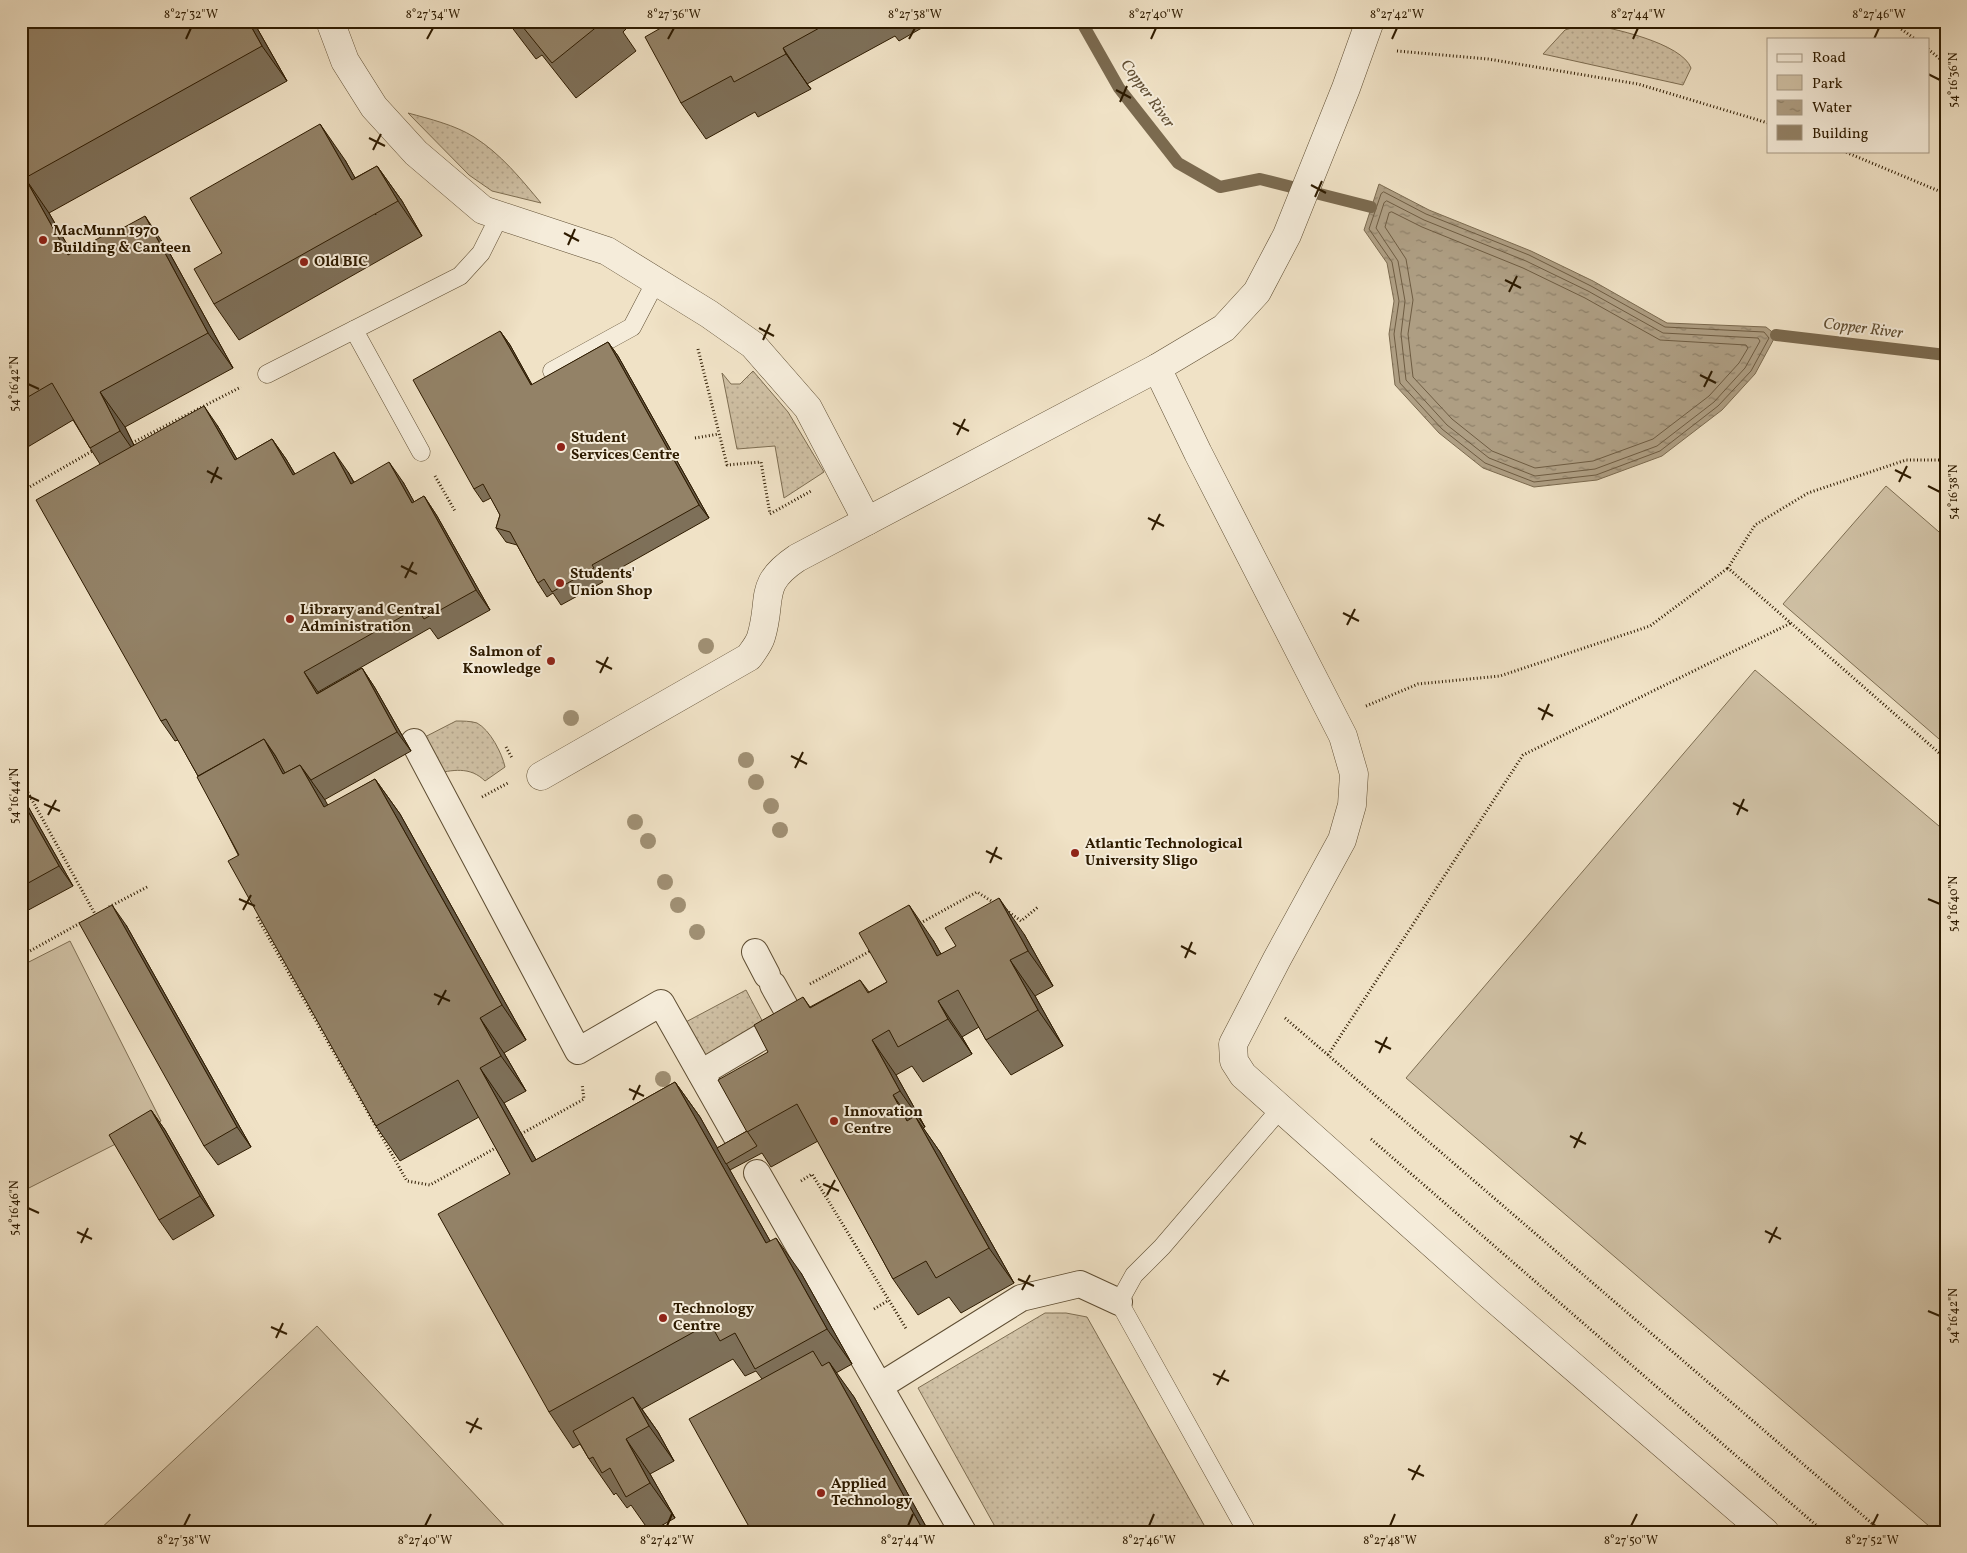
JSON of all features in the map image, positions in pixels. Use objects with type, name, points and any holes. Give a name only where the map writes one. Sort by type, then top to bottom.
[{"type":"street","points":[[330,21],[345,61],[374,107],[423,159],[483,210],[607,251],[709,314],[753,344],[808,408],[867,521]]},
{"type":"street","points":[[542,776],[749,657],[761,638],[768,590],[781,569],[867,521],[1157,368],[1224,328],[1258,292],[1287,235],[1370,21]]},
{"type":"street","points":[[1157,368],[1198,453],[1343,736],[1354,774],[1352,805],[1342,840],[1258,995],[1234,1044],[1234,1061],[1242,1074],[1490,1294],[1765,1532]]},
{"type":"street","points":[[414,742],[578,1051],[661,1003],[738,1139]]},
{"type":"street","points":[[701,1073],[783,1003],[755,952]]},
{"type":"street","points":[[757,1173],[963,1532]]},
{"type":"street","points":[[880,1386],[1021,1298],[1080,1284],[1119,1302]]},
{"type":"lane","points":[[266,374],[460,276],[481,253],[500,215]]},
{"type":"lane","points":[[552,371],[632,327],[656,281]]},
{"type":"lane","points":[[354,330],[421,452]]},
{"type":"lane","points":[[1247,1532],[1119,1302],[1134,1274],[1162,1247],[1281,1108]]},
{"type":"path","points":[[1890,21],[1914,38]]},
{"type":"path","points":[[1360,48],[1488,59],[1638,84],[1767,123]]},
{"type":"path","points":[[1930,51],[1946,64]]},
{"type":"path","points":[[1845,152],[1946,194]]},
{"type":"path","points":[[709,314],[694,336],[727,465],[762,462],[770,514],[842,474]]},
{"type":"path","points":[[132,442],[266,374]]},
{"type":"path","points":[[694,438],[719,434]]},
{"type":"path","points":[[21,492],[94,449]]},
{"type":"path","points":[[1334,719],[1418,684],[1500,676],[1650,626],[1728,568],[1755,526],[1808,494],[1906,460],[1946,460]]},
{"type":"path","points":[[449,499],[455,511]]},
{"type":"path","points":[[1728,568],[1946,759]]},
{"type":"path","points":[[1328,1055],[1523,755],[1791,623]]},
{"type":"path","points":[[452,815],[505,784],[542,776]]},
{"type":"path","points":[[21,780],[96,914]]},
{"type":"path","points":[[21,956],[149,886]]},
{"type":"path","points":[[909,930],[978,892],[1021,921],[1038,907]]},
{"type":"path","points":[[257,917],[407,1181],[430,1185],[500,1146]]},
{"type":"path","points":[[783,1003],[875,948]]},
{"type":"path","points":[[1258,995],[1882,1532]]},
{"type":"path","points":[[521,1134],[584,1099],[578,1051]]},
{"type":"path","points":[[1369,1137],[1824,1532]]},
{"type":"path","points":[[772,1199],[812,1174],[924,1359]]},
{"type":"green space","points":[[1585,24],[1644,38],[1674,51],[1685,59],[1691,68],[1683,85],[1543,54],[1565,30]]},
{"type":"green space","points":[[408,113],[451,126],[474,137],[502,159],[541,203],[492,191],[469,175]]},
{"type":"green space","points":[[753,371],[788,412],[824,472],[784,498],[775,446],[737,449],[722,373],[731,384],[740,384]]},
{"type":"green space","points":[[1886,486],[1946,538],[1946,745],[1783,604]]},
{"type":"green space","points":[[1755,670],[1946,832],[1946,1532],[1936,1532],[1406,1078]]},
{"type":"green space","points":[[456,721],[475,722],[482,726],[495,742],[505,767],[485,781],[473,773],[461,770],[434,774],[417,741]]},
{"type":"green space","points":[[70,941],[161,1121],[21,1192],[21,966]]},
{"type":"green space","points":[[746,990],[765,1026],[702,1060],[682,1024]]},
{"type":"green space","points":[[1045,1313],[1066,1313],[1087,1317],[1208,1532],[998,1532],[918,1388]]},
{"type":"green space","points":[[317,1326],[510,1532],[97,1532]]},
{"type":"water","points":[[1379,184],[1429,210],[1531,251],[1593,281],[1667,323],[1766,327],[1776,335],[1755,374],[1722,410],[1662,456],[1597,480],[1534,487],[1483,468],[1439,433],[1395,385],[1389,334],[1394,301],[1387,263],[1364,230]]},
{"type":"building","name":"MacMunn 1970 Building & Canteen","points":[[21,21],[248,21],[262,46],[25,178],[68,255],[110,232],[108,236],[145,216],[208,333],[100,392],[120,431],[90,448],[52,383],[21,401]]},
{"type":"building","points":[[518,21],[604,21],[552,63]]},
{"type":"building","points":[[673,21],[832,21],[783,48],[786,54],[734,82],[731,76],[681,103],[645,37]]},
{"type":"building","points":[[320,124],[352,180],[377,166],[398,201],[214,304],[194,269],[222,253],[190,198]]},
{"type":"building","name":"Student Services Centre","points":[[500,331],[531,385],[608,342],[699,505],[592,565],[594,568],[552,592],[544,579],[538,583],[510,532],[496,528],[500,515],[483,484],[474,489],[413,380]]},
{"type":"building","name":"Library and Central Administration","points":[[204,406],[235,460],[272,439],[293,475],[334,452],[351,484],[389,462],[412,503],[424,496],[476,590],[424,619],[417,608],[304,672],[317,694],[362,668],[397,732],[311,780],[300,765],[285,773],[264,739],[198,776],[166,719],[161,721],[36,500]]},
{"type":"building","points":[[264,739],[283,774],[300,765],[324,807],[375,779],[502,1005],[480,1018],[501,1056],[480,1068],[532,1162],[675,1082],[766,1243],[776,1238],[827,1329],[755,1369],[735,1333],[720,1341],[710,1323],[549,1412],[438,1214],[510,1174],[458,1080],[376,1126],[228,861],[239,855],[197,777]]},
{"type":"building","points":[[21,799],[59,866],[21,887]]},
{"type":"building","name":"Innovation Centre","points":[[999,898],[1028,951],[1010,960],[1038,1010],[986,1040],[958,990],[938,1001],[948,1019],[898,1047],[889,1030],[872,1040],[900,1091],[893,1095],[907,1121],[915,1116],[989,1248],[936,1278],[926,1261],[893,1279],[797,1104],[747,1132],[718,1080],[768,1052],[754,1025],[803,997],[810,1008],[860,980],[868,993],[887,982],[859,933],[909,905],[937,956],[956,946],[945,928]]},
{"type":"building","points":[[112,905],[237,1127],[204,1146],[79,923]]},
{"type":"building","points":[[151,1110],[200,1196],[159,1220],[109,1135]]},
{"type":"building","points":[[747,1131],[757,1146],[726,1164],[717,1148]]},
{"type":"building","name":"Applied Technology","points":[[813,1351],[822,1366],[829,1362],[924,1532],[752,1532],[689,1419]]},
{"type":"building","points":[[633,1397],[649,1426],[626,1439],[650,1483],[626,1497],[610,1468],[602,1473],[593,1457],[589,1459],[573,1431]]},
{"type":"waterway","name":"Copper River","points":[[1081,21],[1119,88],[1178,163],[1220,187],[1260,179],[1371,207]]},
{"type":"waterway","name":"Copper River","points":[[1776,335],[1946,355]]},
{"type":"place","name":"MacMunn 1970 Building & Canteen","points":[[43,240]]},
{"type":"place","name":"Old BIC","points":[[304,262]]},
{"type":"place","name":"Student Services Centre","points":[[561,447]]},
{"type":"place","name":"Students' Union Shop","points":[[560,583]]},
{"type":"place","name":"Library and Central Administration","points":[[290,619]]},
{"type":"place","name":"Salmon of Knowledge","points":[[551,661]]},
{"type":"place","name":"Atlantic Technological University Sligo","points":[[1075,853]]},
{"type":"place","name":"Innovation Centre","points":[[834,1121]]},
{"type":"place","name":"Technology Centre","points":[[663,1318]]},
{"type":"place","name":"Applied Technology","points":[[821,1493]]}]
